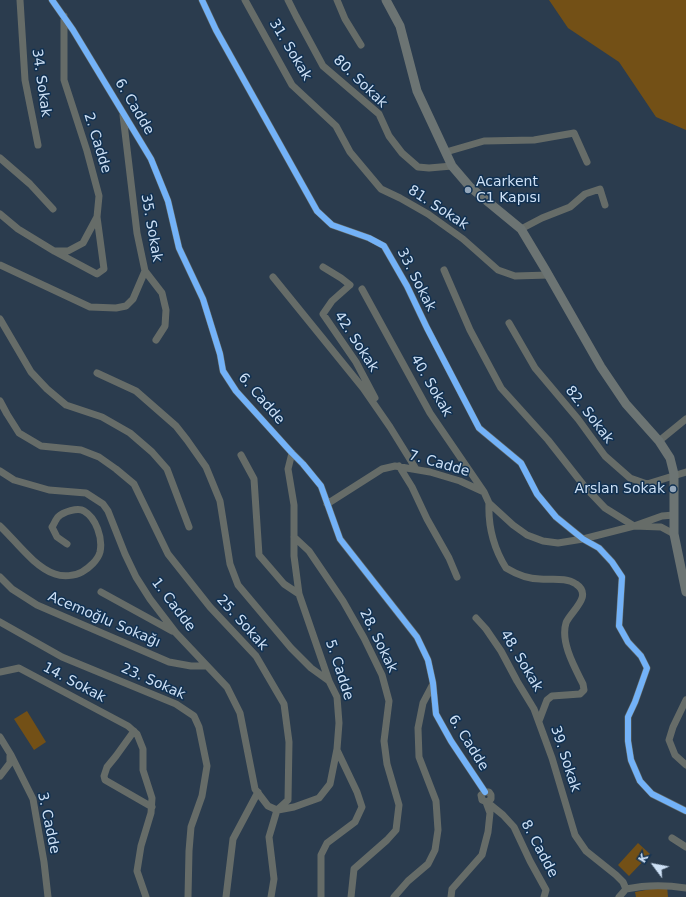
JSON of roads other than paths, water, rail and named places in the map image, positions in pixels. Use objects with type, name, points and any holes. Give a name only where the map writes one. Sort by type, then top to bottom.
[{"type":"main road","points":[[386,0],[402,32],[417,91],[452,166],[470,187],[521,229],[613,386],[626,404],[659,441],[670,458],[674,474],[674,534],[686,592]]},
{"type":"street","name":"34. Sokak","points":[[20,0],[25,80],[38,145]]},
{"type":"street","name":"6. Cadde","points":[[52,0],[64,16],[151,159],[168,201],[179,248],[203,299],[220,354],[223,371],[236,391],[292,453],[304,464],[321,486],[340,539],[417,637],[428,660],[433,683],[436,714],[451,741],[488,798]]},
{"type":"street","name":"33. Sokak","points":[[202,0],[216,30],[317,211],[332,225],[369,238],[384,246],[407,286],[479,428],[521,463],[538,494],[556,517],[583,539],[599,548],[612,562],[622,578],[620,626],[628,642],[641,656],[647,668],[628,717],[628,741],[631,760],[640,780],[652,794],[686,811]]},
{"type":"street","name":"31. Sokak","points":[[245,0],[292,85],[336,126]]},
{"type":"street","name":"80. Sokak","points":[[288,0],[324,66],[379,114],[389,136],[402,153],[418,167],[429,168],[452,166]]},
{"type":"street","points":[[337,0],[345,19],[361,45]]},
{"type":"street","name":"2. Cadde","points":[[54,250],[68,251],[83,242],[97,217],[99,196],[87,151],[64,80],[64,16]]},
{"type":"street","name":"35. Sokak","points":[[0,265],[90,307],[106,309],[116,308],[126,306],[133,299],[145,271],[137,233],[122,110]]},
{"type":"street","name":"81. Sokak","points":[[336,126],[350,152],[381,189],[428,214],[463,239],[498,270],[515,276],[549,275]]},
{"type":"street","points":[[446,152],[484,141],[534,140],[574,133],[587,162]]},
{"type":"street","points":[[0,158],[30,184],[53,208]]},
{"type":"street","points":[[521,229],[542,218],[570,207],[585,194],[600,189],[605,206]]},
{"type":"street","points":[[0,214],[18,229],[97,274],[104,269],[97,217]]},
{"type":"street","name":"42. Sokak","points":[[323,267],[350,285],[332,301],[323,314],[356,362],[390,427]]},
{"type":"street","points":[[444,270],[470,330],[501,388],[544,434],[585,487],[605,508],[634,526],[661,527],[674,534]]},
{"type":"street","points":[[145,271],[162,293],[166,310],[165,326],[156,340]]},
{"type":"street","name":"42. Sokak","points":[[273,277],[363,388],[390,427],[416,469]]},
{"type":"street","name":"40. Sokak","points":[[362,289],[430,413],[484,492]]},
{"type":"street","points":[[0,319],[31,372],[46,389],[66,405],[102,417],[130,433],[152,452],[167,469],[189,527]]},
{"type":"street","name":"82. Sokak","points":[[509,323],[535,368],[578,420],[605,456],[630,478],[647,484],[674,474],[686,472]]},
{"type":"street","points":[[97,373],[136,391],[176,426],[187,440],[206,467],[220,501],[230,564],[238,585],[291,648],[311,668],[329,681]]},
{"type":"street","name":"25. Sokak","points":[[0,401],[6,414],[19,433],[41,446],[81,450],[99,457],[134,484],[168,554],[210,607],[256,656],[284,704],[290,742],[288,800],[277,810],[269,837],[274,879],[271,897]]},
{"type":"street","points":[[659,441],[686,419]]},
{"type":"street","name":"5. Cadde","points":[[277,810],[294,807],[319,798],[330,784],[337,749],[340,723],[337,697],[329,681],[299,594],[294,556],[294,505],[288,469],[292,453]]},
{"type":"street","points":[[241,455],[254,479],[259,555],[284,584],[299,594]]},
{"type":"street","name":"7. Cadde","points":[[327,504],[382,469],[395,466],[430,472],[460,481],[484,492]]},
{"type":"street","points":[[399,466],[412,486],[426,519],[449,558],[457,577]]},
{"type":"street","name":"1. Cadde","points":[[0,471],[14,480],[49,490],[86,493],[103,504],[108,511],[136,577],[150,599],[176,633],[227,687],[240,713],[255,789],[268,806],[277,810]]},
{"type":"street","points":[[484,492],[489,503],[512,525],[527,535],[558,543],[583,539],[634,526],[662,516],[674,515]]},
{"type":"street","name":"39. Sokak","points":[[489,503],[491,535],[494,545],[506,568],[529,578],[539,580],[566,580],[576,584],[581,589],[582,601],[566,623],[565,642],[583,684],[584,690],[580,694],[552,696],[547,700],[539,721],[552,758],[575,835],[586,851],[616,874],[623,882],[626,889]]},
{"type":"street","points":[[0,526],[32,559],[48,571],[56,575],[78,574],[88,569],[100,553],[98,529],[89,515],[83,510],[79,509],[68,511],[58,517],[52,527],[56,537],[67,544]]},
{"type":"street","name":"28. Sokak","points":[[294,537],[309,551],[343,601],[364,638],[382,675],[389,701],[384,741],[387,764],[399,806],[396,830],[388,840],[354,869],[351,897]]},
{"type":"street","name":"Acemoğlu Sokağı","points":[[0,577],[12,588],[37,605],[169,662],[191,666],[206,666]]},
{"type":"street","points":[[101,592],[176,633]]},
{"type":"street","name":"48. Sokak","points":[[476,618],[486,629],[501,651],[534,709],[539,721]]},
{"type":"street","name":"23. Sokak","points":[[0,622],[62,657],[176,704],[194,716],[199,726],[207,766],[202,796],[191,827],[188,897]]},
{"type":"street","name":"14. Sokak","points":[[0,672],[19,668],[128,726],[134,731]]},
{"type":"street","points":[[394,897],[408,881],[428,864],[435,850],[438,830],[436,801],[419,757],[418,728],[423,703],[433,683]]},
{"type":"street","points":[[686,700],[672,727],[669,740],[675,755],[686,765]]},
{"type":"street","points":[[146,897],[137,871],[141,846],[151,813],[152,807],[152,798],[143,770],[143,749],[137,734],[134,731],[121,751],[107,767],[104,776],[105,780],[152,807]]},
{"type":"street","name":"3. Cadde","points":[[0,737],[11,755],[33,799],[44,862],[48,897]]},
{"type":"street","points":[[322,897],[322,855],[327,842],[355,822],[362,807],[357,792],[337,749]]},
{"type":"street","points":[[0,776],[10,764],[11,755]]},
{"type":"street","points":[[226,897],[233,839],[258,792]]},
{"type":"street","points":[[451,897],[452,889],[482,855],[488,832],[490,813],[488,798]]},
{"type":"street","name":"8. Cadde","points":[[488,798],[514,827],[546,890],[544,897]]},
{"type":"street","points":[[672,838],[686,847]]},
{"type":"street","points":[[619,897],[626,889],[659,886],[686,888]]},
{"type":"place","name":"Acarkent C1 Kapısı","points":[[468,190]]},
{"type":"place","name":"Arslan Sokak","points":[[673,489]]}]
